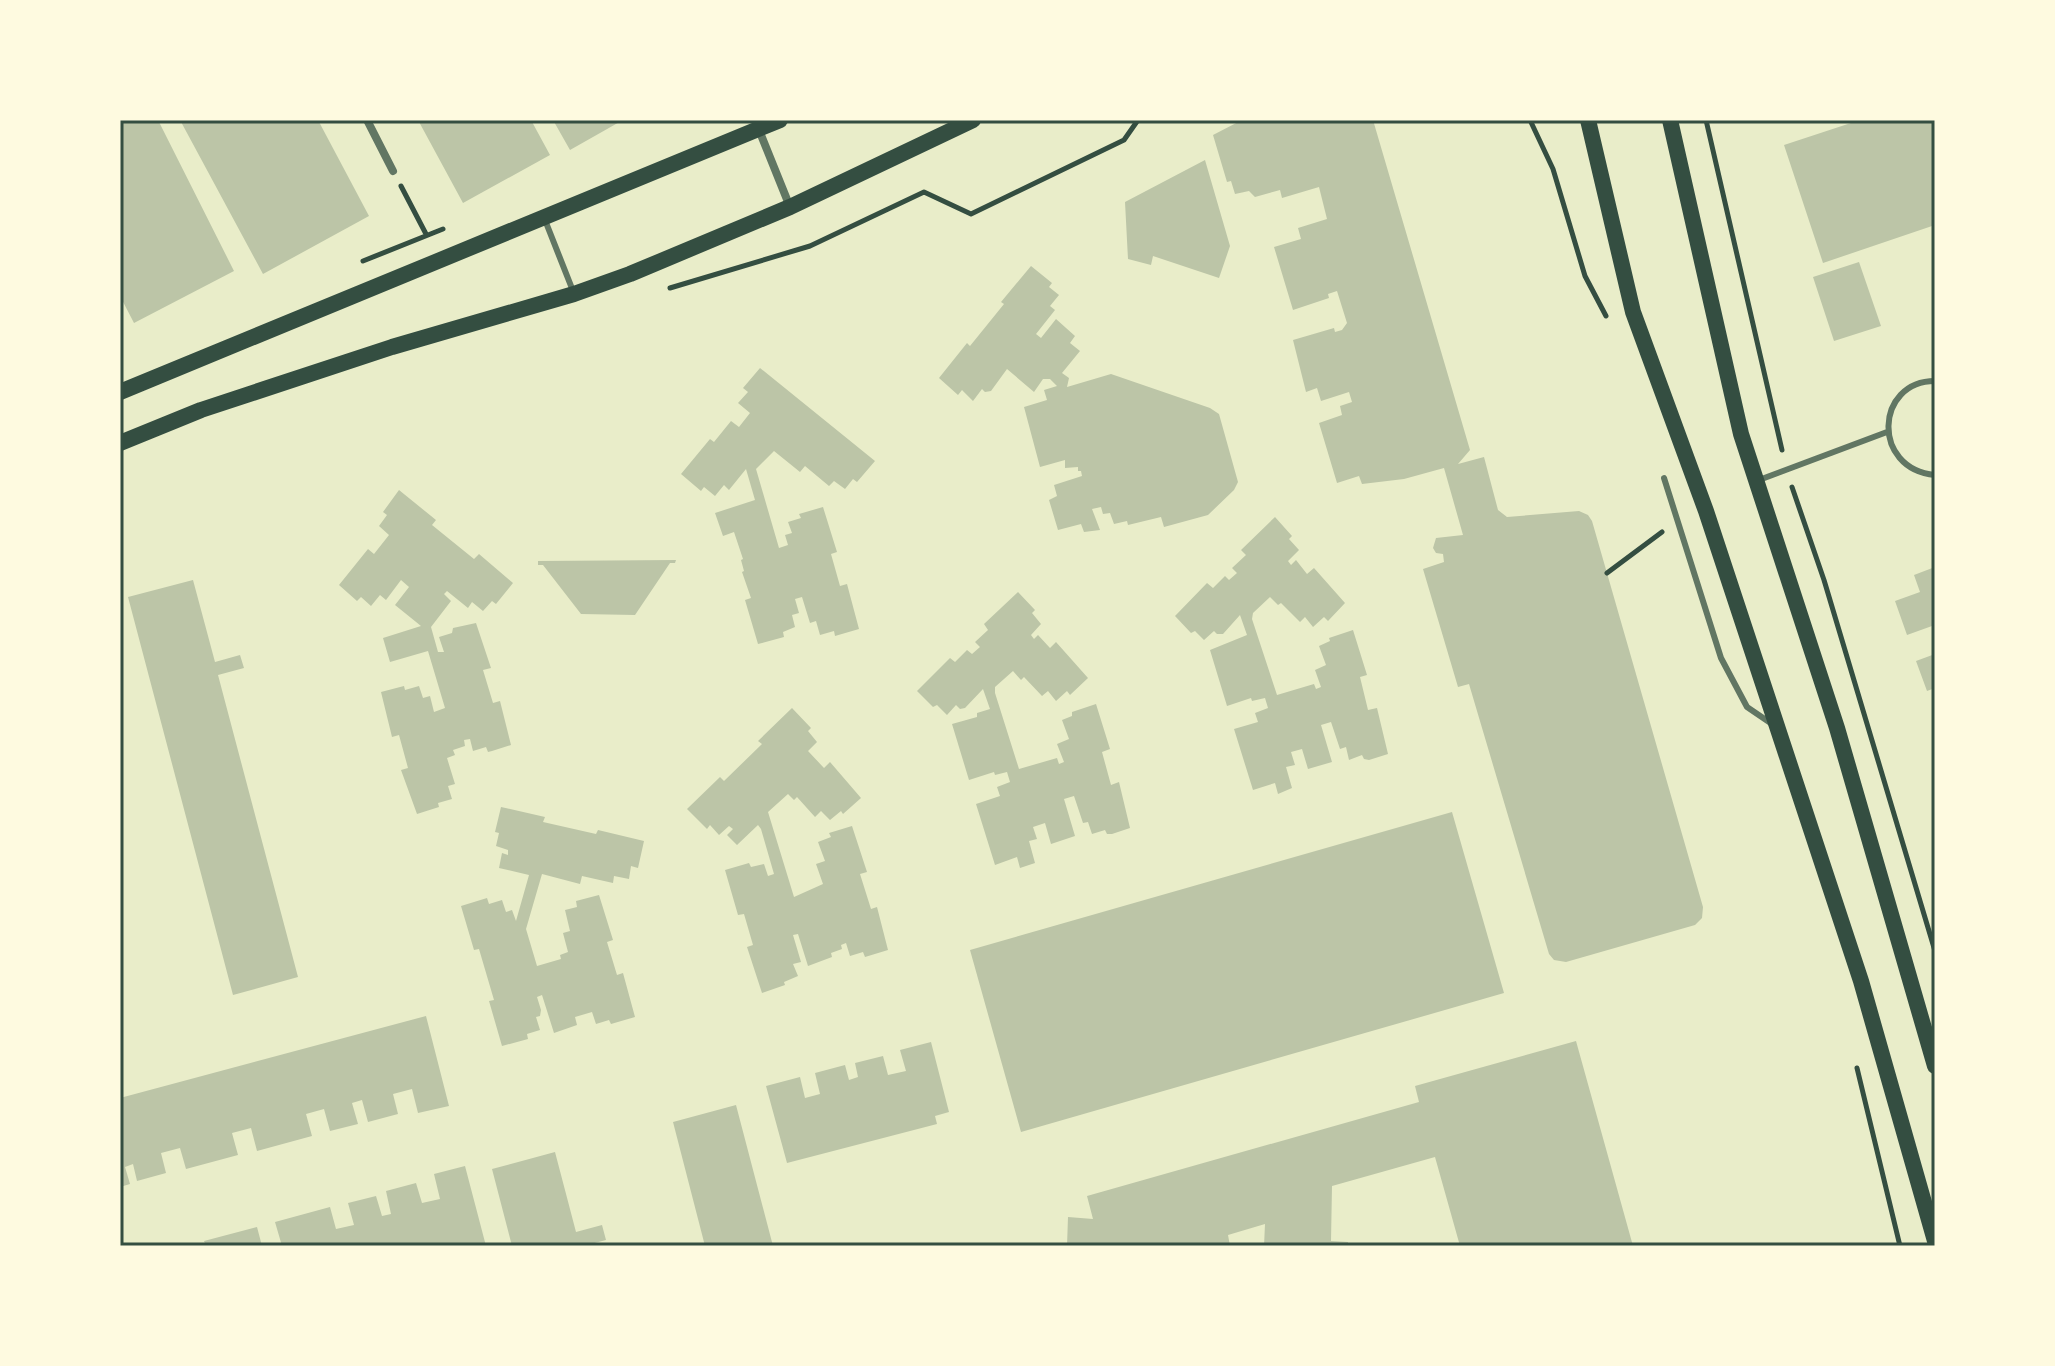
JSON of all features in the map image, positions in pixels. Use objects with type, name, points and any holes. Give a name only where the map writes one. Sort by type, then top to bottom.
[{"type":"main road","points":[[120,392],[543,217],[758,124],[780,120]]},
{"type":"main road","points":[[120,443],[201,410],[630,274],[790,207],[973,120]]},
{"type":"main road","points":[[1588,120],[1633,312],[1706,511],[1861,981],[1935,1241]]},
{"type":"main road","points":[[1670,120],[1741,434],[1837,728],[1935,1066]]},
{"type":"street","points":[[367,120],[393,171]]},
{"type":"street","points":[[758,124],[790,207]]},
{"type":"lane","points":[[543,217],[574,294]]},
{"type":"lane","points":[[1935,371],[1932,381],[1912,386],[1898,398],[1889,414],[1887,432],[1892,450],[1904,464],[1921,473],[1935,475]]},
{"type":"lane","points":[[1756,482],[1887,432]]},
{"type":"lane","points":[[1664,478],[1721,658],[1747,707],[1778,728]]},
{"type":"path","points":[[810,246],[924,192],[971,214],[1124,140],[1138,120]]},
{"type":"path","points":[[1706,120],[1786,471],[1824,580],[1935,951]]},
{"type":"path","points":[[393,171],[426,234]]},
{"type":"path","points":[[1607,573],[1679,519]]},
{"type":"building","points":[[120,120],[158,120],[234,271],[134,323],[120,296]]},
{"type":"building","points":[[180,120],[318,120],[369,216],[263,274]]},
{"type":"building","points":[[418,120],[531,120],[550,155],[463,203]]},
{"type":"building","points":[[553,120],[623,120],[570,150]]},
{"type":"building","points":[[1242,120],[1373,120],[1470,450],[1458,464],[1484,457],[1498,510],[1507,517],[1579,511],[1592,521],[1703,907],[1702,918],[1695,925],[1566,962],[1554,960],[1549,954],[1469,684],[1458,687],[1423,569],[1444,562],[1443,554],[1436,553],[1433,548],[1436,538],[1463,535],[1444,468],[1404,479],[1362,484],[1359,476],[1337,483],[1319,423],[1342,415],[1340,406],[1352,402],[1349,392],[1321,401],[1317,388],[1306,392],[1293,340],[1334,328],[1335,332],[1342,330],[1347,323],[1337,291],[1328,294],[1329,298],[1293,310],[1274,247],[1301,239],[1298,228],[1327,219],[1319,187],[1282,198],[1280,190],[1255,197],[1249,191],[1235,194],[1231,181],[1227,182],[1213,135]]},
{"type":"building","points":[[1860,120],[1935,120],[1935,225],[1823,263],[1784,145]]},
{"type":"building","points":[[1205,160],[1230,246],[1219,278],[1153,256],[1151,265],[1128,259],[1125,202]]},
{"type":"building","points":[[1859,262],[1881,326],[1834,341],[1813,277]]},
{"type":"building","points":[[1031,266],[1052,283],[1049,287],[1059,295],[1050,306],[1055,310],[1036,334],[1041,338],[1056,319],[1075,336],[1070,343],[1080,351],[1062,373],[1069,378],[1067,387],[1111,374],[1210,408],[1219,414],[1238,482],[1234,490],[1208,515],[1164,527],[1161,517],[1128,525],[1127,521],[1114,524],[1110,513],[1103,514],[1101,507],[1092,509],[1100,530],[1084,532],[1081,524],[1058,530],[1049,500],[1057,496],[1054,485],[1082,476],[1081,471],[1078,467],[1065,468],[1065,460],[1040,467],[1024,407],[1047,400],[1044,390],[1057,386],[1050,379],[1043,379],[1034,392],[1007,369],[991,391],[982,389],[973,401],[962,390],[958,395],[939,378],[967,343],[970,346]]},
{"type":"building","points":[[760,368],[875,461],[857,482],[853,479],[845,489],[834,481],[829,486],[805,466],[800,472],[774,451],[756,469],[779,548],[788,545],[785,535],[792,533],[788,522],[801,518],[799,514],[823,507],[837,552],[831,554],[840,586],[847,584],[859,629],[835,636],[834,631],[820,635],[816,621],[810,623],[802,597],[795,599],[799,613],[792,615],[795,627],[783,632],[784,637],[758,644],[745,600],[751,598],[742,572],[743,559],[734,532],[723,536],[715,513],[755,500],[746,469],[729,490],[724,485],[715,496],[704,487],[701,491],[681,474],[710,439],[714,442],[731,421],[739,427],[750,413],[738,403],[748,392],[743,388]]},
{"type":"building","points":[[399,490],[436,520],[432,525],[474,559],[479,554],[513,583],[496,604],[492,601],[483,611],[472,602],[468,608],[447,591],[444,594],[451,601],[431,627],[438,652],[444,652],[439,637],[452,633],[453,628],[476,623],[491,668],[483,670],[493,703],[500,701],[511,745],[488,752],[486,747],[473,751],[470,739],[464,740],[465,746],[453,750],[455,755],[447,758],[455,784],[448,786],[452,799],[417,814],[401,770],[408,768],[399,735],[392,737],[381,692],[419,686],[423,698],[430,696],[434,712],[445,708],[428,651],[390,662],[383,638],[421,626],[395,605],[409,587],[401,580],[386,600],[380,595],[371,606],[361,597],[357,601],[339,585],[368,549],[374,554],[389,535],[379,526],[387,515],[383,512]]},
{"type":"building","points":[[1275,517],[1292,536],[1289,539],[1299,550],[1288,561],[1291,565],[1296,560],[1307,574],[1314,568],[1345,603],[1328,621],[1324,617],[1313,627],[1305,617],[1300,622],[1281,603],[1278,605],[1270,597],[1253,613],[1252,619],[1277,695],[1314,684],[1316,689],[1321,687],[1315,670],[1326,665],[1319,646],[1330,641],[1329,638],[1353,630],[1367,675],[1360,677],[1368,710],[1377,708],[1388,754],[1369,760],[1362,755],[1349,760],[1346,747],[1340,749],[1331,722],[1321,725],[1332,762],[1308,769],[1302,749],[1291,752],[1295,765],[1286,767],[1292,788],[1278,794],[1275,783],[1253,790],[1234,729],[1258,722],[1255,713],[1268,708],[1265,698],[1252,701],[1251,698],[1227,706],[1210,650],[1247,635],[1240,615],[1223,634],[1214,631],[1204,640],[1195,631],[1191,633],[1175,616],[1207,583],[1213,588],[1225,576],[1229,580],[1237,573],[1232,568],[1246,555],[1241,550]]},
{"type":"building","points":[[676,560],[670,563],[635,615],[581,614],[543,565],[538,565],[538,561]]},
{"type":"building","points":[[1935,567],[1935,632],[1932,626],[1907,635],[1895,601],[1920,592],[1914,575]]},
{"type":"building","points":[[193,580],[215,662],[240,655],[244,668],[218,675],[298,977],[233,995],[128,597]]},
{"type":"building","points":[[1018,592],[1035,610],[1032,613],[1041,624],[1031,635],[1034,639],[1038,635],[1050,648],[1056,642],[1088,678],[1070,695],[1067,691],[1056,701],[1048,691],[1042,696],[1024,677],[1021,680],[1013,671],[995,687],[1019,769],[1057,758],[1059,764],[1064,762],[1057,744],[1069,739],[1062,720],[1072,716],[1072,712],[1096,704],[1110,749],[1102,752],[1111,785],[1119,782],[1130,828],[1112,834],[1107,834],[1105,830],[1092,834],[1088,822],[1083,823],[1074,796],[1064,799],[1075,836],[1051,844],[1045,823],[1033,827],[1037,839],[1029,841],[1035,863],[1020,868],[1017,857],[995,865],[976,804],[1000,796],[997,787],[1010,782],[1007,772],[995,775],[994,772],[969,780],[952,724],[977,717],[977,713],[990,709],[983,689],[965,708],[960,709],[956,705],[947,715],[937,705],[933,707],[917,691],[950,658],[955,662],[967,650],[972,654],[980,647],[975,642],[988,630],[984,624]]},
{"type":"building","points":[[1935,654],[1935,688],[1927,691],[1916,661]]},
{"type":"building","points":[[792,708],[811,728],[808,731],[817,742],[808,751],[824,768],[830,762],[861,798],[843,814],[841,811],[830,820],[821,811],[815,817],[797,797],[794,800],[788,794],[768,812],[794,897],[823,884],[816,864],[825,861],[818,842],[831,837],[829,833],[852,826],[867,872],[860,874],[871,909],[877,907],[888,950],[865,957],[863,952],[850,956],[846,943],[841,945],[842,949],[831,953],[832,957],[808,966],[798,934],[793,935],[801,962],[793,964],[798,976],[784,982],[785,985],[762,993],[747,947],[753,945],[744,914],[738,915],[725,870],[749,863],[751,867],[764,864],[768,876],[774,874],[761,829],[758,825],[737,845],[727,835],[733,829],[729,826],[719,835],[710,825],[707,829],[687,809],[720,777],[724,781],[762,744],[758,741]]},
{"type":"building","points":[[501,807],[545,817],[543,822],[644,841],[638,868],[631,866],[629,879],[614,876],[613,883],[582,876],[580,884],[542,874],[526,929],[537,966],[561,959],[560,955],[568,952],[563,933],[570,931],[565,910],[577,907],[576,901],[599,895],[613,940],[607,942],[617,975],[623,973],[635,1017],[611,1024],[609,1020],[596,1024],[592,1012],[575,1017],[577,1025],[554,1033],[542,995],[537,997],[541,1010],[540,1016],[536,1017],[540,1030],[527,1034],[528,1039],[502,1046],[489,1001],[494,1000],[479,949],[474,950],[461,906],[487,898],[489,904],[502,900],[506,912],[512,910],[516,921],[529,875],[499,868],[502,853],[508,855],[508,850],[496,846],[499,833],[495,832]]},
{"type":"building","points":[[1452,812],[1504,993],[1021,1132],[970,950]]},
{"type":"building","points":[[426,1016],[449,1106],[418,1113],[412,1089],[393,1094],[398,1114],[368,1122],[362,1100],[352,1103],[358,1124],[330,1131],[324,1109],[306,1114],[312,1136],[257,1151],[251,1128],[232,1133],[238,1155],[186,1169],[180,1148],[161,1153],[166,1173],[137,1181],[133,1164],[125,1167],[130,1184],[120,1187],[120,1098]]},
{"type":"building","points":[[1576,1041],[1633,1246],[1460,1246],[1435,1157],[1332,1186],[1331,1241],[1348,1242],[1348,1246],[1264,1246],[1265,1224],[1228,1235],[1230,1246],[1067,1246],[1068,1217],[1093,1219],[1087,1196],[1419,1102],[1415,1086]]},
{"type":"building","points":[[931,1042],[949,1112],[935,1116],[937,1124],[787,1163],[766,1086],[800,1077],[805,1098],[820,1094],[815,1073],[845,1065],[849,1080],[858,1077],[855,1063],[883,1056],[888,1075],[906,1071],[900,1050]]},
{"type":"building","points":[[736,1105],[773,1246],[705,1246],[673,1122]]},
{"type":"building","points":[[555,1152],[576,1232],[602,1225],[606,1240],[583,1246],[512,1246],[492,1169]]},
{"type":"building","points":[[465,1166],[486,1246],[282,1246],[275,1222],[330,1207],[336,1229],[354,1225],[348,1203],[376,1196],[382,1216],[391,1214],[386,1191],[416,1183],[422,1203],[440,1199],[434,1174]]},
{"type":"building","points":[[257,1227],[262,1246],[206,1246],[204,1241]]}]
